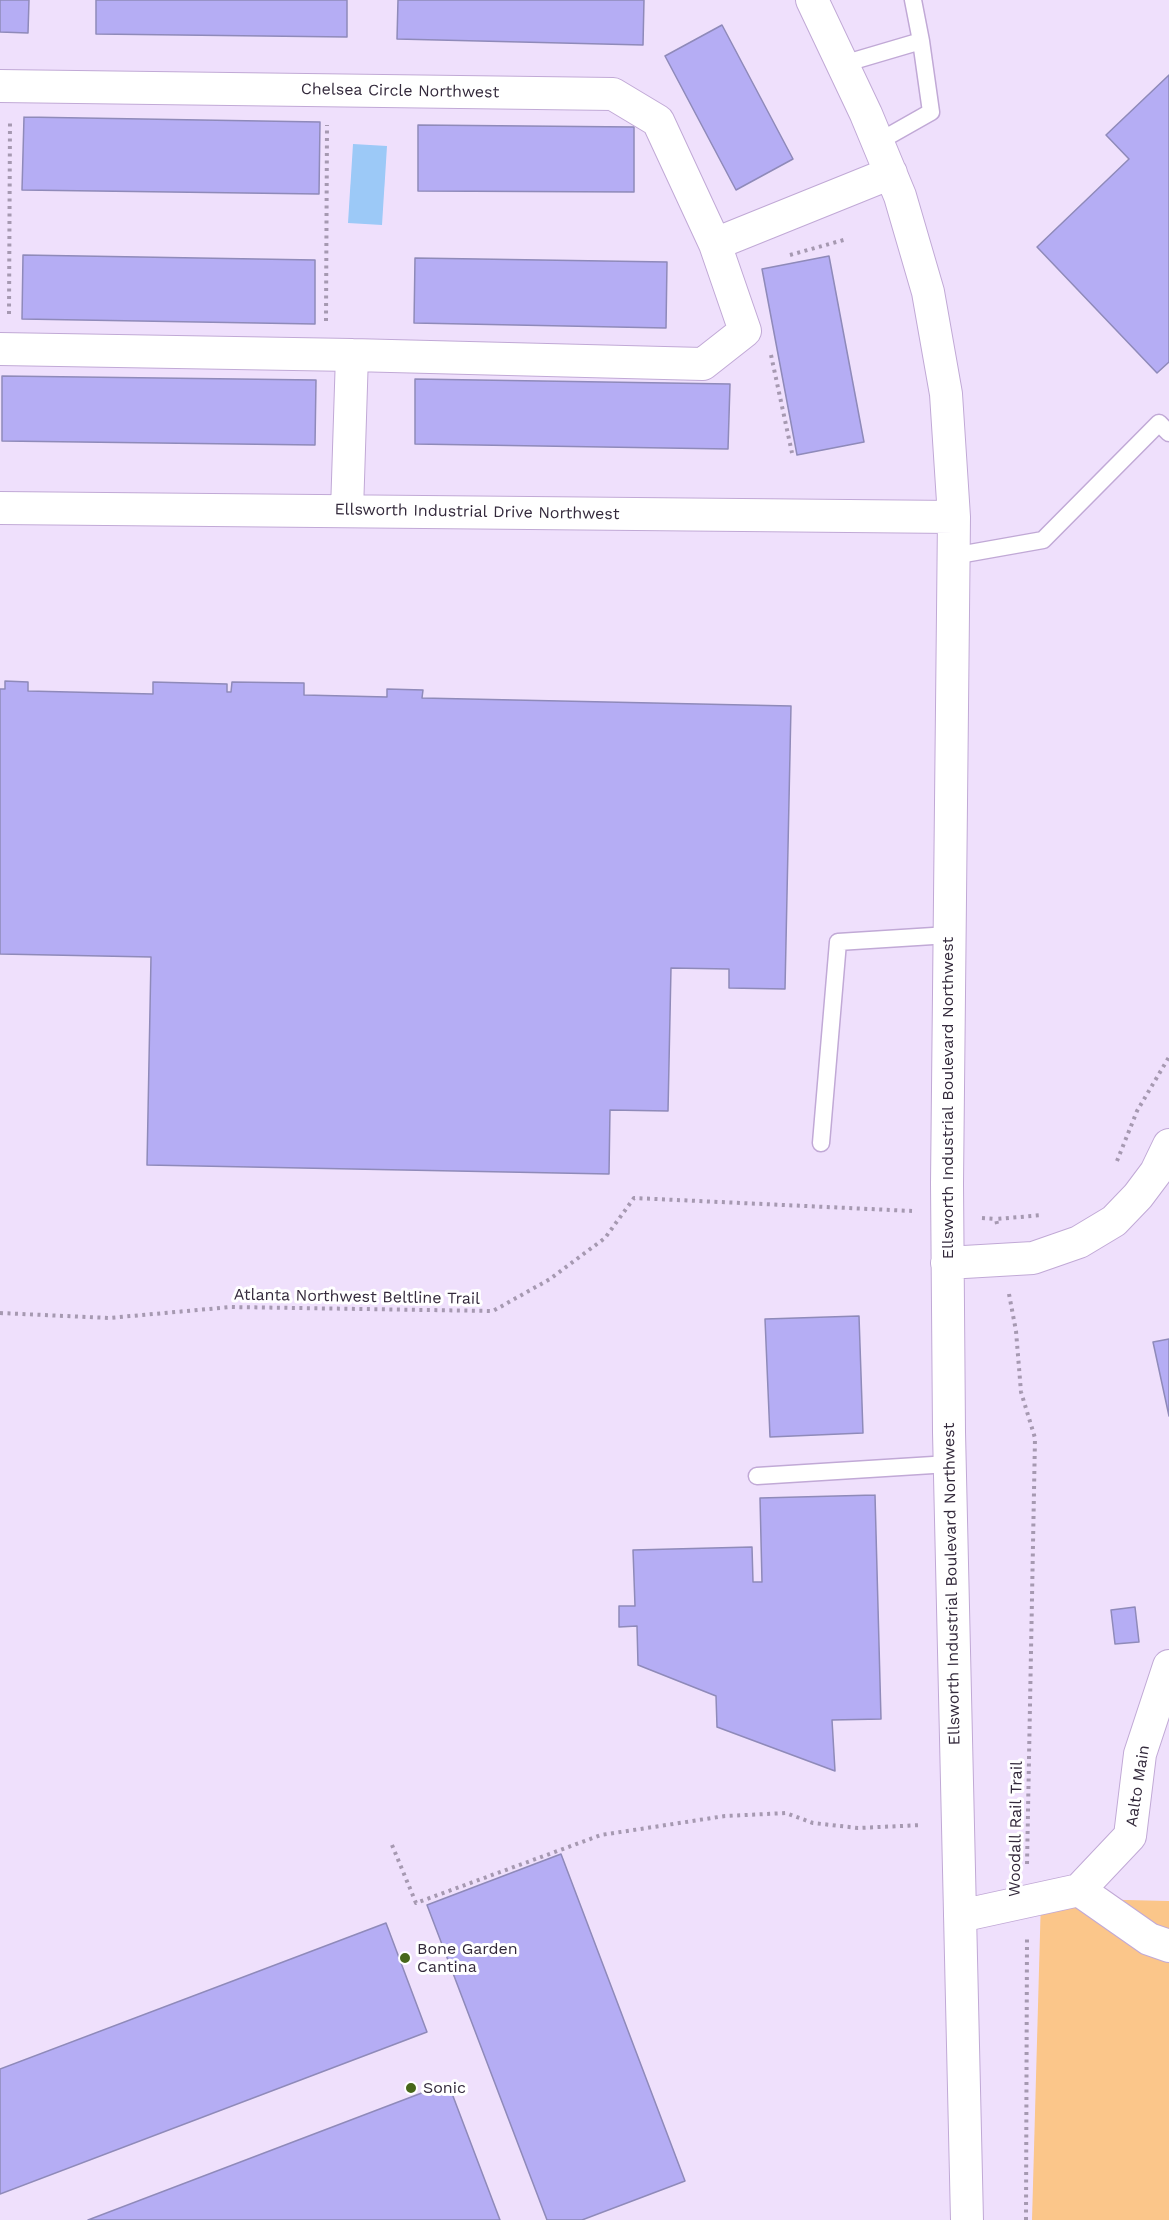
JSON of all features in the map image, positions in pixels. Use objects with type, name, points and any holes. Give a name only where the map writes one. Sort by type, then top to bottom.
[{"type":"street","name":"Ellsworth Industrial Boulevard Northwest","points":[[812,0],[843,64],[900,196],[928,292],[946,394],[954,517],[947,1215],[949,1464],[967,2220]]},
{"type":"street","name":"Chelsea Circle Northwest","points":[[4,336],[352,355],[703,364],[745,331],[715,244],[658,121],[613,94],[5,98]]},
{"type":"street","points":[[715,244],[891,173]]},
{"type":"street","points":[[347,511],[352,355]]},
{"type":"street","name":"Ellsworth Industrial Drive Northwest","points":[[0,508],[954,517]]},
{"type":"street","points":[[947,1263],[1033,1258],[1079,1242],[1114,1221],[1138,1196],[1156,1172],[1169,1145]]},
{"type":"street","name":"Aalto Main","points":[[1079,1890],[1130,1836],[1140,1754],[1169,1666]]},
{"type":"street","points":[[960,1916],[1079,1890],[1149,1939],[1169,1946]]},
{"type":"lane","points":[[878,142],[931,112],[913,0]]},
{"type":"lane","points":[[843,64],[921,41]]},
{"type":"lane","points":[[953,556],[1043,540],[1159,423],[1169,433]]},
{"type":"lane","points":[[821,1143],[838,942],[950,935]]},
{"type":"lane","points":[[757,1476],[949,1464]]},
{"type":"path","points":[[4,336],[5,98]]},
{"type":"path","points":[[326,328],[327,115]]},
{"type":"path","name":"Atlanta Northwest Beltline Trail","points":[[0,1313],[109,1318],[231,1307],[493,1311],[550,1279],[605,1238],[634,1198],[890,1209],[996,1219]]},
{"type":"path","name":"Woodall Rail Trail","points":[[1026,2220],[1027,1901],[1035,1438]]},
{"type":"path","points":[[392,1845],[416,1903],[601,1835],[724,1816],[786,1813],[813,1823],[858,1828],[958,1824]]},
{"type":"shaded area","points":[[1041,1898],[1169,1901],[1169,2220],[1032,2220]]},
{"type":"water","points":[[353,144],[387,146],[382,225],[348,223]]},
{"type":"building","points":[[0,0],[29,0],[28,33],[0,32]]},
{"type":"building","points":[[96,0],[347,0],[347,37],[96,34]]},
{"type":"building","points":[[398,0],[644,0],[643,45],[397,39]]},
{"type":"building","points":[[722,25],[793,159],[736,190],[665,56]]},
{"type":"building","points":[[1169,75],[1169,362],[1157,373],[1037,247],[1129,159],[1106,135]]},
{"type":"building","points":[[24,117],[320,122],[319,194],[22,190]]},
{"type":"building","points":[[418,125],[634,127],[634,192],[418,191]]},
{"type":"building","points":[[23,255],[315,260],[315,324],[22,319]]},
{"type":"building","points":[[829,256],[864,442],[797,455],[762,269]]},
{"type":"building","points":[[415,258],[667,262],[666,328],[414,323]]},
{"type":"building","points":[[2,376],[316,380],[315,445],[2,441]]},
{"type":"building","points":[[415,379],[730,384],[728,449],[415,444]]},
{"type":"building","points":[[5,681],[28,682],[28,691],[153,694],[153,682],[227,684],[227,692],[231,692],[232,682],[304,683],[304,695],[387,697],[387,689],[423,690],[422,698],[791,706],[785,989],[729,988],[729,969],[671,968],[668,1111],[610,1110],[609,1174],[147,1165],[151,957],[0,954],[0,689],[5,689]]},
{"type":"building","points":[[859,1316],[863,1433],[770,1437],[765,1319]]},
{"type":"building","points":[[1169,1339],[1169,1416],[1153,1342]]},
{"type":"building","points":[[875,1495],[881,1719],[832,1720],[835,1771],[717,1727],[716,1696],[638,1665],[637,1626],[619,1627],[619,1606],[635,1606],[633,1550],[752,1547],[753,1582],[762,1582],[760,1498]]},
{"type":"building","points":[[1135,1607],[1139,1642],[1115,1644],[1111,1610]]},
{"type":"building","points":[[561,1854],[685,2181],[582,2220],[547,2220],[427,1905]]},
{"type":"building","points":[[386,1923],[427,2032],[0,2194],[0,2069]]},
{"type":"building","points":[[448,2083],[500,2220],[88,2220]]},
{"type":"place","name":"Bone Garden Cantina","points":[[405,1958]]},
{"type":"place","name":"Sonic","points":[[411,2088]]}]
